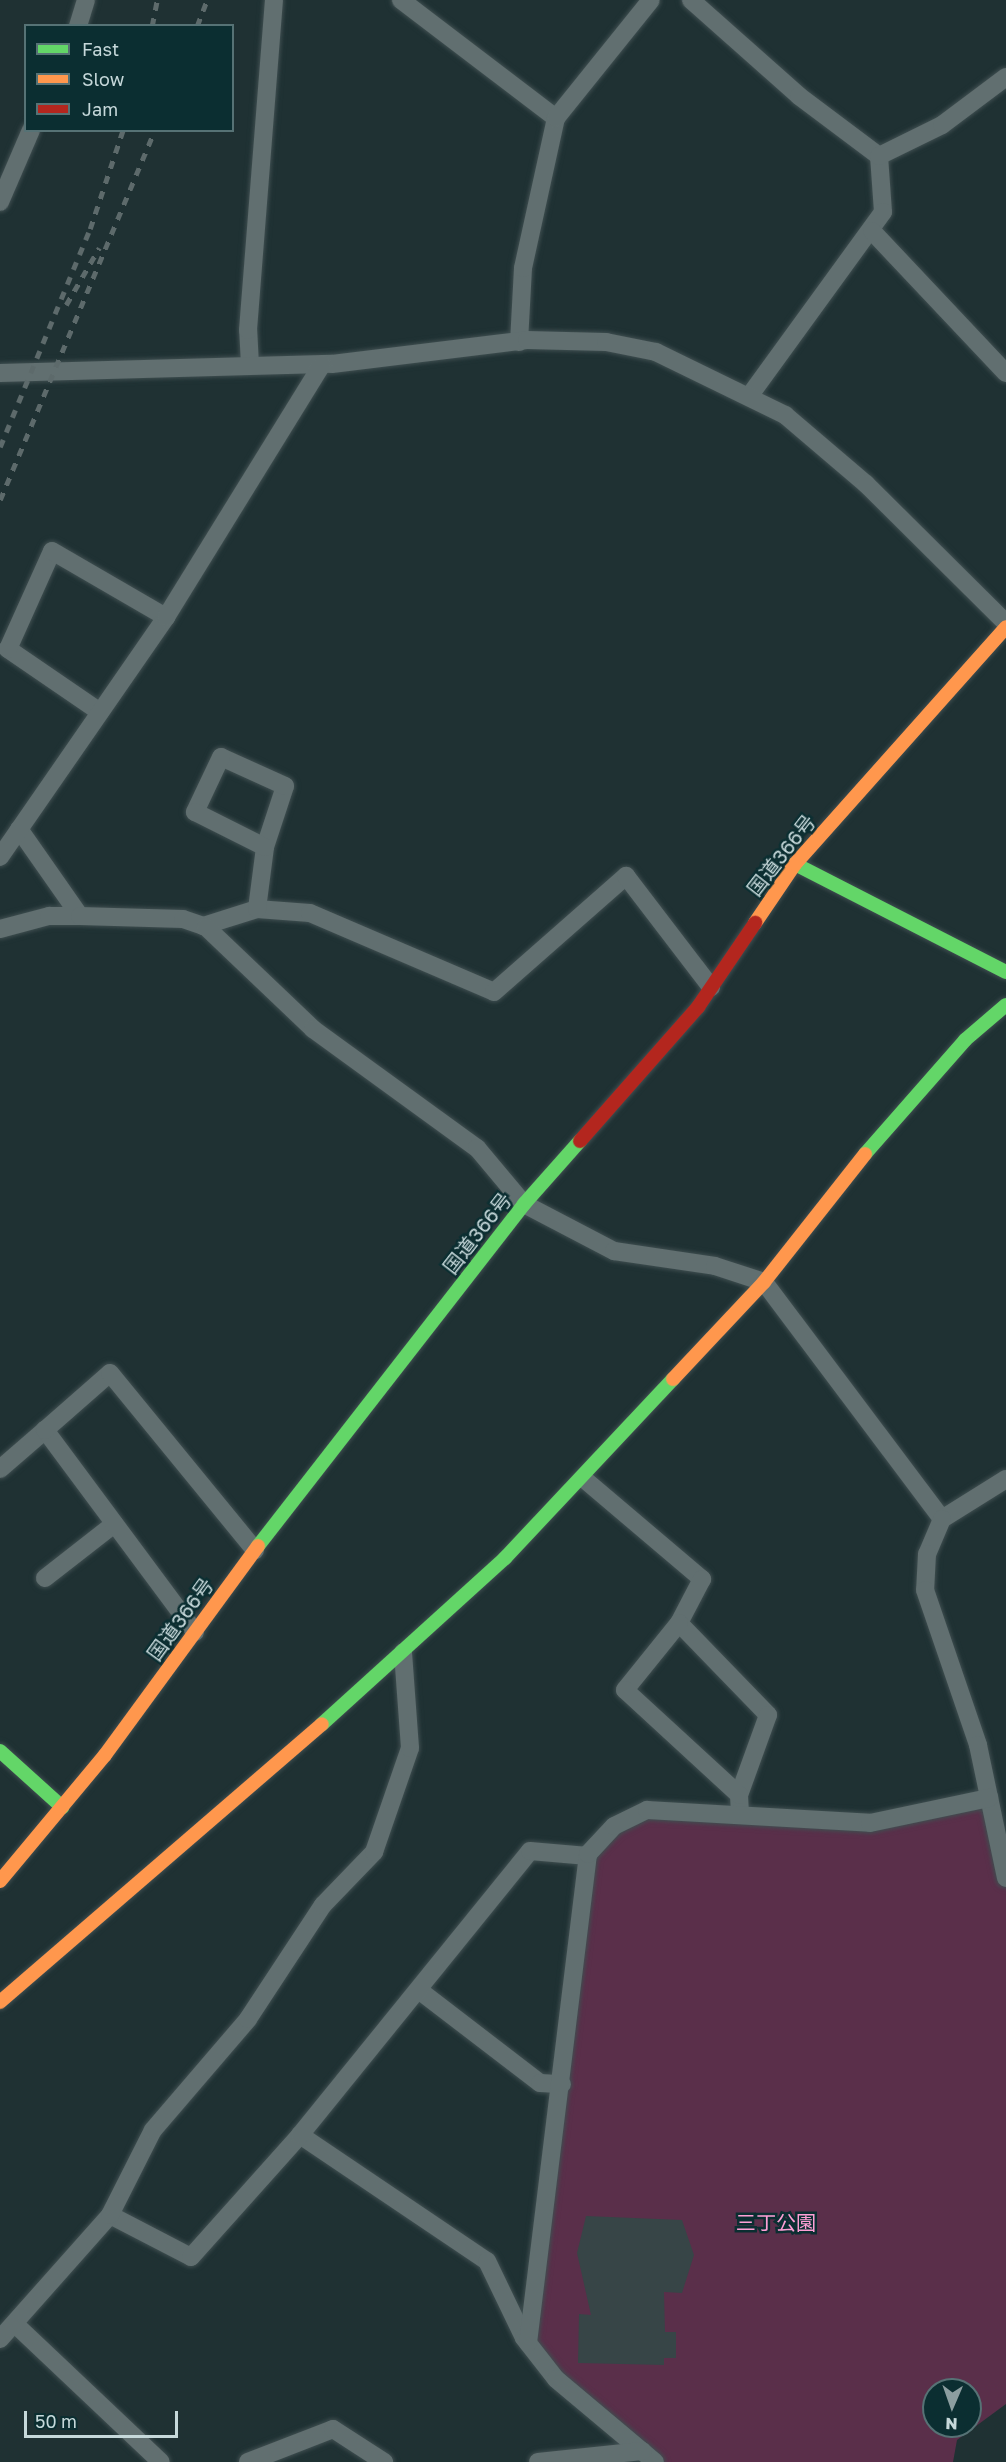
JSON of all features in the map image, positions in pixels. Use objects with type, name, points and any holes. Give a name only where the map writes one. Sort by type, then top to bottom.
[{"type":"main road","name":"国道366号","points":[[0,1881],[62,1807],[255,1550],[524,1204],[711,987],[795,864],[1006,627]]},
{"type":"main road","points":[[795,864],[1006,972]]},
{"type":"main road","points":[[0,2002],[203,1832],[403,1652],[584,1479],[764,1282],[856,1164],[965,1040],[1006,1005]]},
{"type":"main road","points":[[0,1750],[62,1807]]},
{"type":"street","points":[[79,24],[86,0]]},
{"type":"street","points":[[250,365],[248,330],[274,0]]},
{"type":"street","points":[[400,0],[556,118]]},
{"type":"street","points":[[519,342],[523,268],[556,118],[651,0]]},
{"type":"street","points":[[691,0],[799,96],[879,156],[884,198],[872,231],[750,395]]},
{"type":"street","points":[[879,156],[942,125],[1006,77]]},
{"type":"street","points":[[0,202],[30,132]]},
{"type":"street","points":[[872,231],[1006,373]]},
{"type":"street","points":[[0,373],[322,364],[519,342],[606,342],[656,352],[750,395],[785,415],[867,484],[1006,623]]},
{"type":"street","points":[[0,857],[166,617],[322,364]]},
{"type":"street","points":[[100,712],[8,649],[52,550],[166,617]]},
{"type":"street","points":[[256,909],[265,847],[285,786],[221,757],[195,812],[265,847]]},
{"type":"street","points":[[19,829],[80,916]]},
{"type":"street","points":[[203,926],[256,909],[310,912],[494,992],[626,876],[711,987]]},
{"type":"street","points":[[0,929],[49,916],[183,919],[203,926],[313,1029],[477,1148],[524,1204],[614,1251],[715,1266],[764,1282],[942,1519]]},
{"type":"street","points":[[0,1469],[110,1373],[255,1550]]},
{"type":"street","points":[[45,1430],[195,1632]]},
{"type":"street","points":[[584,1479],[702,1579],[679,1623],[625,1690],[739,1795]]},
{"type":"street","points":[[1006,1479],[942,1519],[927,1554],[925,1590],[978,1745],[1006,1878]]},
{"type":"street","points":[[45,1578],[114,1524]]},
{"type":"street","points":[[679,1623],[768,1715],[739,1795],[740,1815]]},
{"type":"street","points":[[0,2339],[16,2325],[110,2215],[153,2130],[248,2019],[323,1905],[374,1852],[410,1748],[403,1652]]},
{"type":"street","points":[[528,2343],[562,2084],[588,1856],[614,1826],[647,1810],[870,1823],[989,1798]]},
{"type":"street","points":[[110,2215],[191,2257],[300,2135],[420,1991],[530,1851],[588,1856]]},
{"type":"street","points":[[420,1991],[540,2083],[562,2084]]},
{"type":"street","points":[[300,2135],[487,2261],[528,2343],[556,2379],[648,2457]]},
{"type":"street","points":[[16,2325],[161,2462]]},
{"type":"street","points":[[248,2462],[333,2429],[356,2455],[384,2462]]},
{"type":"street","points":[[538,2462],[648,2457]]},
{"type":"green space","name":"三丁公園","points":[[989,1798],[1006,1878],[1006,2404],[982,2422],[982,2378],[922,2378],[922,2438],[960,2438],[957,2440],[953,2462],[654,2462],[528,2343],[588,1856],[647,1810],[870,1823]]},
{"type":"building","points":[[586,2216],[682,2220],[694,2255],[682,2293],[664,2292],[665,2332],[676,2332],[676,2358],[664,2358],[664,2365],[578,2363],[579,2314],[591,2315],[577,2253]]},
{"type":"railway","points":[[152,24],[157,0]]},
{"type":"railway","points":[[198,24],[207,0]]},
{"type":"railway","points":[[0,447],[90,229],[122,132]]},
{"type":"railway","points":[[0,500],[154,132]]},
{"type":"railway","points":[[66,305],[99,248]]},
{"type":"traffic: fast","points":[[795,864],[1006,972]]},
{"type":"traffic: fast","points":[[865,1154],[965,1040],[1006,1005]]},
{"type":"traffic: fast","points":[[258,1546],[524,1204],[580,1141]]},
{"type":"traffic: fast","points":[[322,1724],[505,1558],[673,1379]]},
{"type":"traffic: fast","points":[[0,1751],[62,1807]]},
{"type":"traffic: slow","points":[[755,923],[795,864],[1006,627]]},
{"type":"traffic: slow","points":[[673,1379],[764,1282],[865,1154]]},
{"type":"traffic: slow","points":[[0,1881],[105,1755],[258,1546]]},
{"type":"traffic: slow","points":[[0,2002],[322,1724]]},
{"type":"traffic: jam","points":[[580,1141],[698,1007],[755,923]]}]
